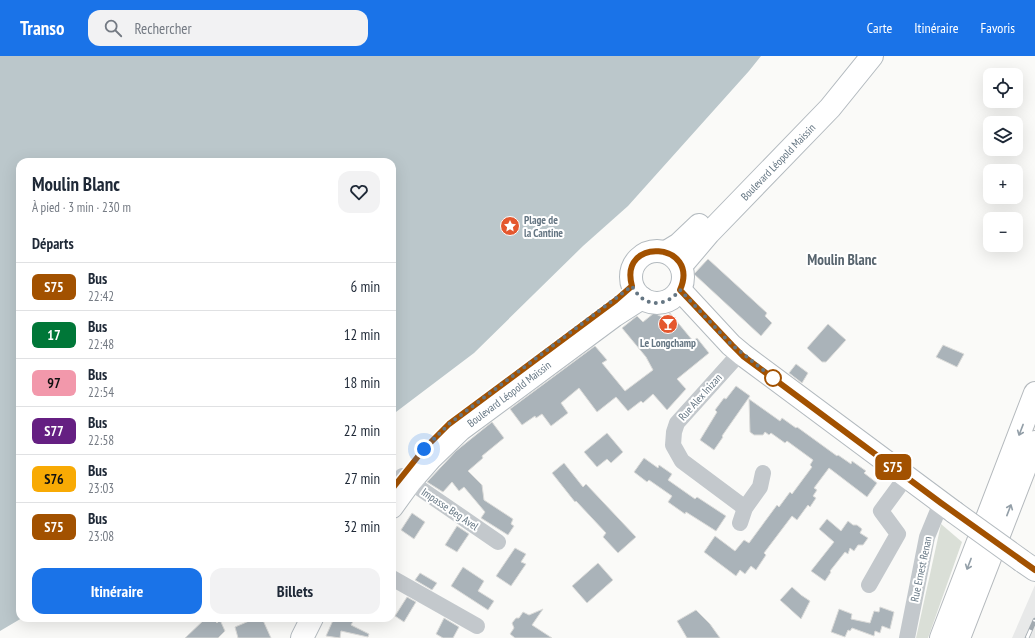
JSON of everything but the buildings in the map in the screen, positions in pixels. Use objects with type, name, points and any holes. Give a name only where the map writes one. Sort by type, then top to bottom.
[{"type":"main road","name":"Boulevard Léopold Maissin","points":[[673,259],[709,233],[830,108],[872,56]]},
{"type":"main road","points":[[650,251],[673,259],[683,278],[680,290],[670,300],[663,303],[655,303],[637,292],[630,280],[632,267],[640,256],[650,251]]},
{"type":"main road","points":[[680,290],[740,353],[906,477],[1029,566]]},
{"type":"main road","name":"Boulevard Léopold Maissin","points":[[396,496],[401,483],[431,458],[460,430],[614,316],[637,292]]},
{"type":"main road","points":[[941,638],[1035,393]]},
{"type":"main road","points":[[959,638],[1035,442]]},
{"type":"main road","points":[[302,638],[310,622]]},
{"type":"main road","points":[[314,638],[321,622]]},
{"type":"street","name":"Rue Alex Inizan","points":[[740,353],[677,423],[674,432],[673,445],[682,461],[743,515],[760,487],[763,473]]},
{"type":"street","points":[[869,584],[898,534],[881,511],[906,477]]},
{"type":"street","name":"Impasse Beg Avel","points":[[401,483],[498,542]]},
{"type":"street","name":"Rue Ernest Renan","points":[[907,638],[927,537],[934,516],[947,507]]},
{"type":"street","points":[[396,580],[477,626]]},
{"type":"shaded area","points":[[0,56],[761,56],[628,206],[583,246],[474,353],[396,412],[396,158],[16,158],[16,622],[0,631]]},
{"type":"shaded area","points":[[941,524],[962,542],[928,638],[916,638]]},
{"type":"shaded area","points":[[1035,585],[1035,638],[1012,638]]},
{"type":"railway","points":[[1027,638],[1035,620]]},
{"type":"bus line","name":"S75","points":[[396,483],[424,449],[449,424],[616,300],[632,286],[630,280],[632,267],[635,261],[640,256],[650,251],[661,250],[675,257],[681,266],[683,278],[680,290],[743,356],[941,503],[1035,570]]},
{"type":"place","name":"Plage de la Cantine","points":[[510,226]]},
{"type":"place","name":"Le Longchamp","points":[[668,324]]},
{"type":"district","name":"Moulin Blanc","points":[[842,259]]},
{"type":"route","points":[[424,449],[449,424],[616,300],[632,286],[636,293],[642,298],[648,302],[655,303],[663,303],[670,300],[680,290],[743,356],[773,378]]}]
